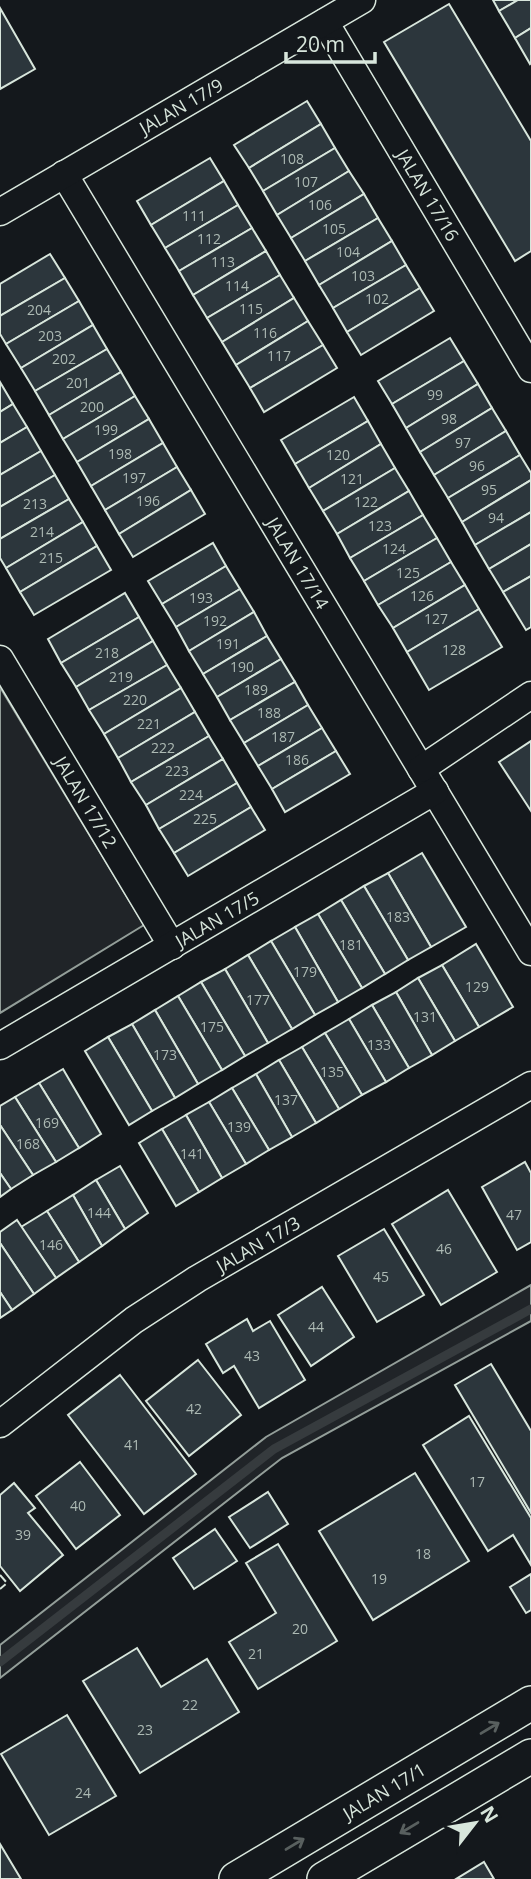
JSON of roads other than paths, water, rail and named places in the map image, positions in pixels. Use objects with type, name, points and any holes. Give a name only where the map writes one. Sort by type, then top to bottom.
[{"type":"street","name":"JALAN 17/9","points":[[0,212],[362,0]]},
{"type":"street","name":"JALAN 17/16","points":[[325,22],[531,369]]},
{"type":"street","name":"JALAN 17/14","points":[[64,174],[531,952]]},
{"type":"street","name":"JALAN 17/12","points":[[0,659],[172,946]]},
{"type":"street","points":[[421,769],[531,695]]},
{"type":"street","name":"JALAN 17/5","points":[[0,1046],[435,791]]},
{"type":"street","name":"JALAN 17/3","points":[[0,1424],[134,1320],[198,1279],[531,1085]]},
{"type":"street","name":"JALAN 17/1","points":[[236,1879],[531,1703]]},
{"type":"street","points":[[324,1879],[531,1756]]},
{"type":"waterway","points":[[0,1662],[274,1449],[531,1309]]}]
